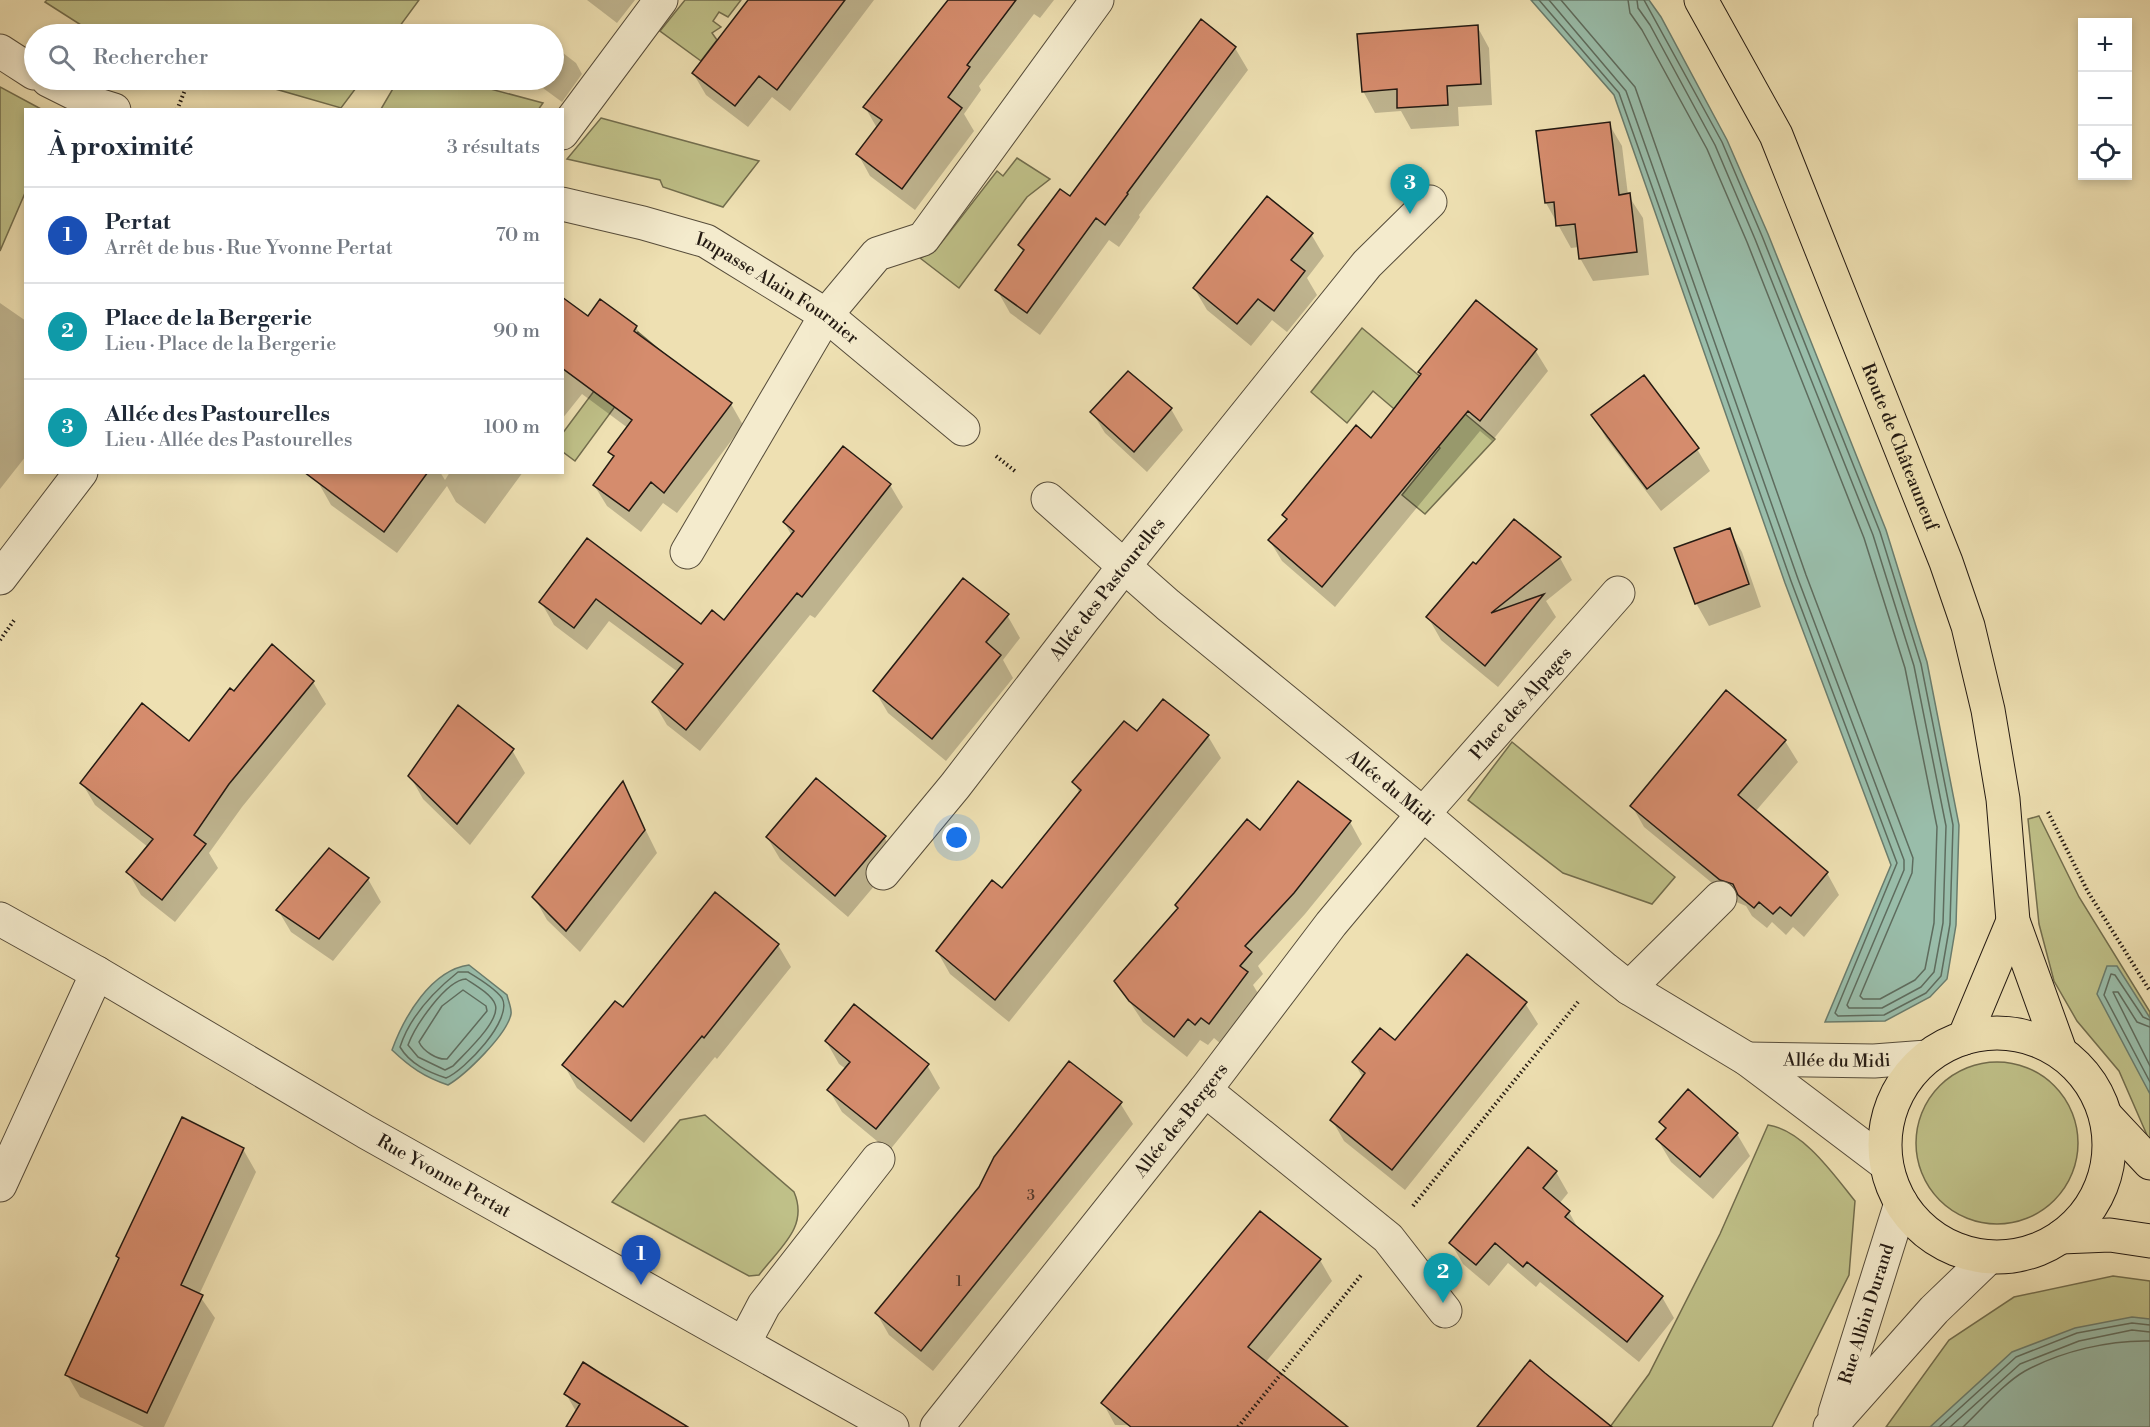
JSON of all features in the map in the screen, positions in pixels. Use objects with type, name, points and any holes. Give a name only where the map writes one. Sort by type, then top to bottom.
[{"type":"main road","name":"Route de Châteauneuf","points":[[1701,0],[1776,135],[1946,562],[1968,626],[1988,710],[2003,798],[2013,921],[2060,1051]]},
{"type":"main road","name":"Route de Châteauneuf","points":[[1964,1038],[2013,921]]},
{"type":"main road","points":[[1997,1032],[2030,1037],[2060,1051],[2080,1069],[2091,1083],[2106,1116],[2110,1143],[2106,1170],[2097,1196],[2082,1219],[2061,1237],[2039,1249],[2015,1256],[1989,1257],[1963,1252],[1938,1241],[1918,1224],[1901,1203],[1886,1164],[1884,1140],[1888,1116],[1897,1094],[1910,1074],[1926,1057],[1964,1038],[1997,1032]]},
{"type":"main road","points":[[2106,1116],[2150,1163]]},
{"type":"main road","points":[[2061,1237],[2110,1235],[2150,1241]]},
{"type":"street","points":[[564,130],[661,0]]},
{"type":"street","points":[[687,552],[826,315],[877,254],[923,239],[1043,71],[1097,0]]},
{"type":"street","points":[[0,51],[24,67]]},
{"type":"street","points":[[68,90],[108,108]]},
{"type":"street","name":"Allée des Pastourelles","points":[[883,873],[955,786],[1125,565],[1367,264],[1430,202]]},
{"type":"street","name":"Impasse Alain Fournier","points":[[564,204],[706,241],[826,315],[963,429]]},
{"type":"street","points":[[0,578],[79,474]]},
{"type":"street","name":"Allée du Midi","points":[[1048,499],[1125,565],[1168,606],[1423,814],[1617,978],[1747,1059],[1886,1164]]},
{"type":"street","name":"Place des Alpages","points":[[1423,814],[1618,593]]},
{"type":"street","name":"Allée des Bergers","points":[[937,1427],[1205,1090],[1331,924],[1423,814]]},
{"type":"street","points":[[1617,978],[1720,898]]},
{"type":"street","name":"Rue Yvonne Pertat","points":[[0,919],[97,973],[366,1132],[892,1427]]},
{"type":"street","points":[[0,1185],[97,973]]},
{"type":"street","name":"Allée du Midi","points":[[1747,1059],[1874,1061],[1926,1057]]},
{"type":"street","points":[[1205,1090],[1388,1238],[1445,1311]]},
{"type":"street","points":[[744,1343],[764,1305],[878,1159]]},
{"type":"street","name":"Rue Albin Durand","points":[[1830,1426],[1885,1262],[1901,1203]]},
{"type":"street","name":"Rue Albin Durand","points":[[1830,1426],[1934,1310],[1989,1257]]},
{"type":"path","points":[[178,108],[185,90]]},
{"type":"path","points":[[963,429],[1048,499]]},
{"type":"path","points":[[1238,1427],[1388,1238],[1617,978]]},
{"type":"green space","points":[[47,0],[419,0],[401,24],[79,24],[45,2]]},
{"type":"green space","points":[[685,0],[741,0],[728,17],[719,12],[713,21],[721,27],[712,33],[717,40],[701,61],[660,31]]},
{"type":"green space","points":[[0,87],[39,108],[24,108],[24,195],[0,251]]},
{"type":"green space","points":[[279,90],[354,90],[341,108]]},
{"type":"green space","points":[[392,90],[494,90],[543,103],[539,108],[382,108]]},
{"type":"green space","points":[[601,118],[759,161],[723,207],[663,187],[660,180],[567,159]]},
{"type":"green space","points":[[1017,158],[1050,179],[1027,197],[959,288],[920,258],[935,251],[997,171],[1003,176]]},
{"type":"green space","points":[[1362,328],[1495,439],[1425,514],[1402,495],[1440,448],[1373,391],[1347,423],[1311,392]]},
{"type":"green space","points":[[638,332],[680,367],[627,390],[575,461],[564,453],[564,431]]},
{"type":"green space","points":[[1512,742],[1675,877],[1652,904],[1563,873],[1468,800]]},
{"type":"green space","points":[[2039,816],[2079,897],[2150,1012],[2150,1142],[2119,1071],[2077,1021],[2054,981],[2039,924],[2028,819]]},
{"type":"green space","points":[[1997,1062],[2013,1063],[2028,1068],[2042,1075],[2054,1086],[2065,1098],[2072,1112],[2077,1127],[2077,1159],[2072,1174],[2065,1188],[2054,1200],[2042,1211],[2028,1218],[2013,1223],[1997,1224],[1981,1223],[1966,1218],[1952,1211],[1940,1200],[1929,1188],[1922,1174],[1917,1159],[1916,1143],[1917,1127],[1922,1112],[1929,1098],[1940,1086],[1952,1075],[1966,1068],[1981,1063]]},
{"type":"green space","points":[[705,1115],[794,1192],[798,1204],[795,1226],[783,1246],[759,1275],[749,1276],[612,1202],[680,1120]]},
{"type":"green space","points":[[1768,1125],[1793,1135],[1805,1144],[1855,1201],[1849,1275],[1772,1427],[1610,1427],[1649,1374],[1720,1234]]},
{"type":"green space","points":[[2113,1276],[2150,1281],[2150,1427],[1886,1427],[1949,1340],[2014,1297]]},
{"type":"water","points":[[1531,0],[1649,0],[1661,17],[1727,140],[1768,234],[1886,530],[1927,662],[1959,825],[1956,925],[1947,979],[1930,997],[1885,1021],[1825,1022],[1891,865],[1785,583],[1614,95]]},
{"type":"water","points":[[469,965],[507,995],[511,1014],[508,1023],[494,1043],[474,1064],[448,1085],[418,1071],[392,1050],[412,1010],[431,985],[455,969]]},
{"type":"water","points":[[2107,966],[2117,966],[2150,1018],[2150,1094],[2097,994]]},
{"type":"water","points":[[2132,1317],[2150,1319],[2150,1427],[1930,1427],[2012,1352],[2075,1328]]},
{"type":"building","points":[[748,0],[845,0],[777,90],[759,76],[735,106],[692,73]]},
{"type":"building","points":[[948,0],[1016,0],[967,65],[970,67],[948,97],[962,108],[902,189],[856,154],[882,120],[863,107]]},
{"type":"building","points":[[1201,19],[1236,47],[1105,225],[1096,218],[1027,313],[995,290],[1024,250],[1018,245],[1060,189],[1070,196]]},
{"type":"building","points":[[1478,25],[1481,84],[1447,86],[1448,105],[1397,108],[1397,89],[1362,92],[1357,34]]},
{"type":"building","points":[[1610,122],[1619,195],[1630,193],[1637,252],[1579,259],[1575,224],[1556,226],[1554,202],[1545,203],[1536,131]]},
{"type":"building","points":[[1267,196],[1313,233],[1291,260],[1305,271],[1274,311],[1258,299],[1237,324],[1193,288]]},
{"type":"building","points":[[564,298],[588,316],[600,299],[637,326],[634,331],[732,403],[664,493],[651,482],[629,511],[593,485],[614,456],[608,452],[632,420],[564,369]]},
{"type":"building","points":[[1476,300],[1537,349],[1480,421],[1468,411],[1322,587],[1268,540],[1287,519],[1282,515],[1356,425],[1371,438],[1421,374],[1418,372]]},
{"type":"building","points":[[1128,371],[1172,408],[1134,452],[1090,412]]},
{"type":"building","points":[[1644,375],[1699,448],[1647,489],[1591,415]]},
{"type":"building","points":[[843,446],[891,484],[802,597],[797,593],[686,730],[652,702],[683,664],[596,599],[574,628],[539,602],[587,538],[701,624],[712,610],[724,620],[794,531],[783,522]]},
{"type":"building","points":[[307,474],[427,474],[384,532]]},
{"type":"building","points":[[1514,519],[1561,557],[1491,613],[1544,594],[1485,666],[1426,617]]},
{"type":"building","points":[[1730,528],[1749,584],[1695,604],[1674,548]]},
{"type":"building","points":[[963,578],[1009,614],[986,642],[1001,655],[932,739],[873,691]]},
{"type":"building","points":[[272,644],[314,681],[229,784],[194,835],[206,844],[162,900],[126,872],[153,839],[80,783],[142,703],[189,741],[230,688],[234,691]]},
{"type":"building","points":[[1726,690],[1786,740],[1738,795],[1828,872],[1791,916],[1780,907],[1773,914],[1759,902],[1754,908],[1738,895],[1733,884],[1720,880],[1630,806]]},
{"type":"building","points":[[1163,699],[1209,735],[995,1000],[936,951],[992,880],[1002,888],[1081,790],[1072,782],[1124,721],[1137,731]]},
{"type":"building","points":[[458,705],[514,749],[457,824],[408,776]]},
{"type":"building","points":[[816,778],[886,836],[835,896],[766,837]]},
{"type":"building","points":[[623,781],[645,830],[566,931],[532,897]]},
{"type":"building","points":[[1298,781],[1351,821],[1294,893],[1245,946],[1252,952],[1240,966],[1248,972],[1209,1024],[1201,1018],[1195,1025],[1188,1019],[1174,1037],[1129,1001],[1114,981],[1178,908],[1175,905],[1247,819],[1260,830]]},
{"type":"building","points":[[329,848],[369,878],[319,939],[276,910]]},
{"type":"building","points":[[715,892],[779,944],[704,1038],[702,1036],[631,1121],[562,1065],[615,1001],[623,1007]]},
{"type":"building","points":[[1467,954],[1527,1002],[1392,1170],[1330,1120],[1365,1073],[1352,1062],[1380,1028],[1395,1040]]},
{"type":"building","points":[[854,1004],[929,1064],[876,1129],[827,1090],[850,1062],[825,1041]]},
{"type":"building","points":[[1069,1061],[1122,1102],[921,1351],[875,1313],[979,1187],[994,1157]]},
{"type":"building","points":[[1688,1089],[1738,1133],[1700,1177],[1656,1139],[1666,1128],[1659,1122]]},
{"type":"building","points":[[182,1117],[244,1148],[181,1285],[203,1295],[147,1413],[65,1375],[119,1258],[116,1256]]},
{"type":"building","points":[[1528,1147],[1557,1171],[1543,1188],[1570,1211],[1565,1217],[1663,1296],[1627,1342],[1527,1262],[1523,1267],[1495,1243],[1476,1265],[1449,1243]]},
{"type":"building","points":[[1260,1211],[1321,1259],[1248,1347],[1348,1427],[1131,1427],[1101,1403]]},
{"type":"building","points":[[1530,1360],[1545,1373],[1612,1427],[1477,1427]]},
{"type":"building","points":[[583,1362],[688,1427],[566,1427],[580,1404],[564,1394]]},
{"type":"place","name":"Allée des Pastourelles","points":[[1410,214]]},
{"type":"place","name":"Pertat","points":[[641,1285]]},
{"type":"place","name":"Place de la Bergerie","points":[[1443,1303]]}]
